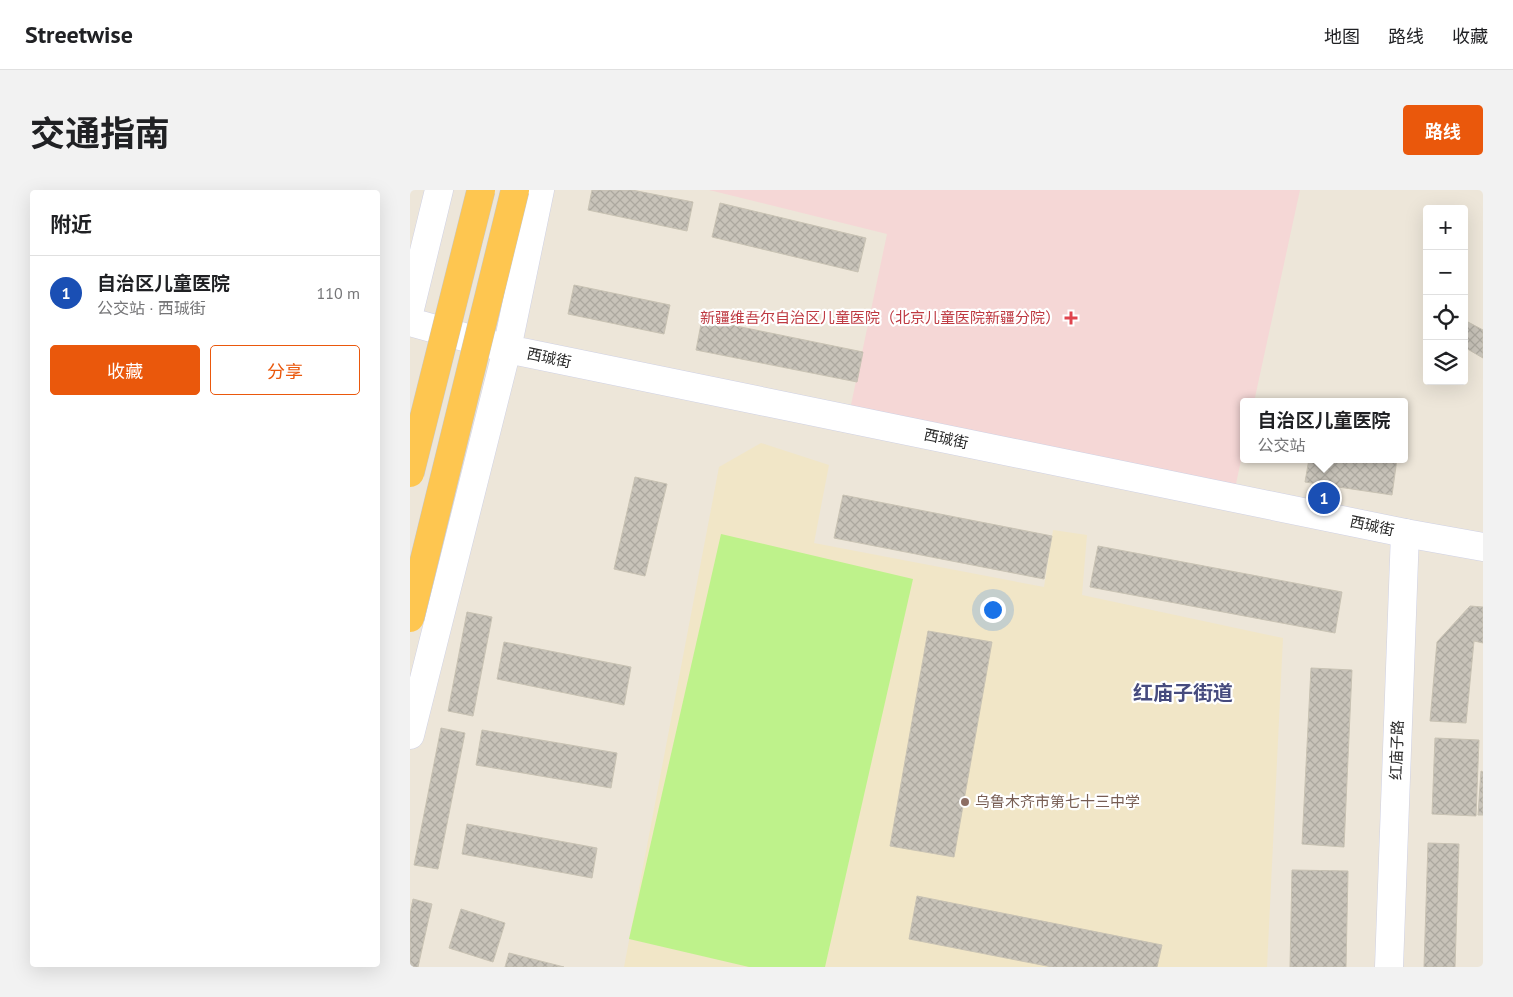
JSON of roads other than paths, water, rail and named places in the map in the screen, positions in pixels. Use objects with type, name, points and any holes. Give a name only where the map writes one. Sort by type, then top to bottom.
[{"type":"highway","points":[[410,473],[481,190]]},
{"type":"highway","points":[[410,618],[515,190]]},
{"type":"main road","points":[[410,309],[439,190]]},
{"type":"main road","points":[[410,735],[507,349],[540,190]]},
{"type":"main road","name":"西珹街","points":[[410,322],[507,349],[1405,533],[1483,547]]},
{"type":"main road","name":"红庙子路","points":[[1390,967],[1405,533]]},
{"type":"place","name":"新疆维吾尔自治区儿童医院（北京儿童医院新疆分院）","points":[[1071,318]]},
{"type":"place","name":"自治区儿童医院","points":[[1324,498]]},
{"type":"place","name":"乌鲁木齐市第七十三中学","points":[[965,802]]},
{"type":"district","name":"红庙子街道","points":[[1183,693]]}]
